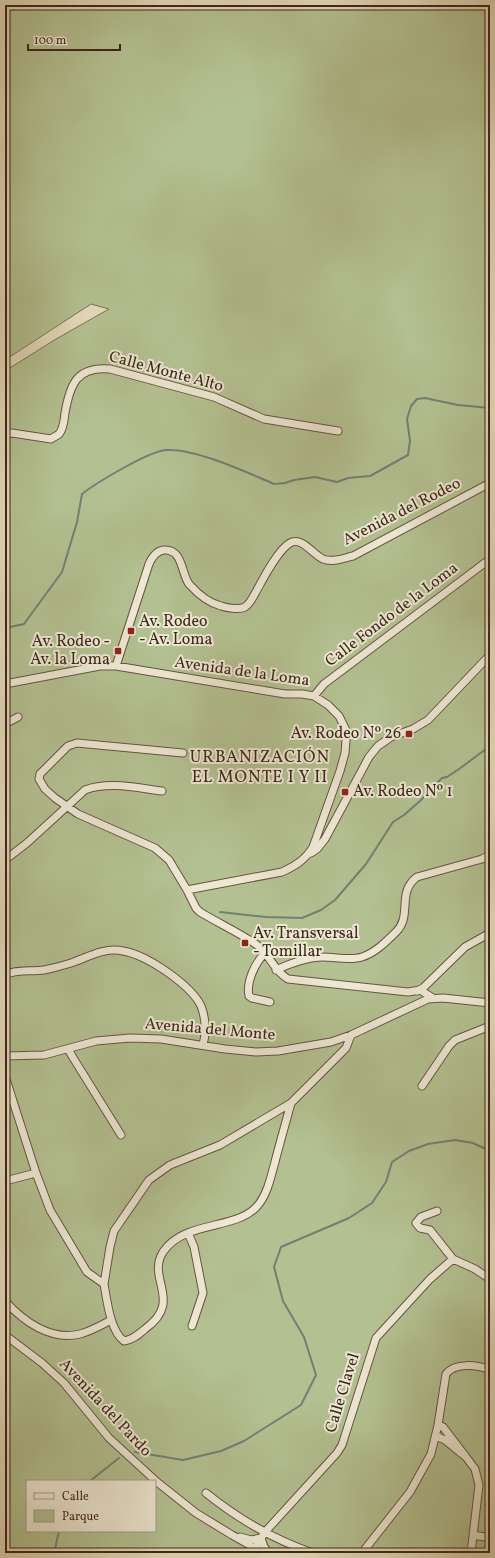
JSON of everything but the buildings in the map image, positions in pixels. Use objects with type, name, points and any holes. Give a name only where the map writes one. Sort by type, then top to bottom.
[{"type":"street","name":"Calle Monte Alto","points":[[5,434],[12,433],[51,439],[59,434],[64,426],[67,401],[76,379],[97,368],[110,369],[214,397],[264,419],[338,431]]},
{"type":"street","name":"Avenida del Rodeo","points":[[116,666],[149,564],[155,554],[160,551],[166,550],[174,552],[179,558],[188,582],[196,592],[221,606],[238,609],[245,607],[250,601],[272,563],[289,544],[295,541],[301,542],[324,560],[333,560],[353,556],[490,483]]},
{"type":"street","name":"Calle Fondo de la Loma","points":[[314,696],[324,684],[490,559]]},
{"type":"street","points":[[308,855],[317,849],[329,832],[369,757],[378,746],[391,737],[413,729],[428,720],[490,655]]},
{"type":"street","name":"Avenida de la Loma","points":[[5,684],[100,666],[116,666],[278,693],[314,696],[328,705],[340,716],[345,728],[345,753],[340,772],[317,835],[308,855],[295,866],[282,872],[187,890]]},
{"type":"street","points":[[5,724],[18,717]]},
{"type":"street","points":[[183,753],[77,743],[68,746],[39,777],[40,782],[45,789],[78,814],[155,848],[169,860],[196,908],[200,912],[256,945],[265,953],[276,970],[288,979],[408,992],[423,991],[464,947],[490,933]]},
{"type":"street","points":[[5,860],[85,790],[105,785],[162,791]]},
{"type":"street","points":[[317,835],[325,835],[329,832]]},
{"type":"street","points":[[276,970],[312,958],[322,957],[351,959],[361,958],[369,954],[397,931],[402,925],[406,892],[410,882],[417,877],[482,859],[490,855]]},
{"type":"street","points":[[5,975],[42,970],[110,950],[123,950],[136,954],[176,978],[196,998],[201,1006],[204,1016],[204,1045]]},
{"type":"street","points":[[265,953],[260,958],[252,976],[248,991],[249,996],[252,998],[270,1002]]},
{"type":"street","points":[[407,1008],[413,999],[413,993],[416,991]]},
{"type":"street","points":[[408,992],[416,1002],[421,1002],[424,998],[423,991]]},
{"type":"street","name":"Avenida del Monte","points":[[423,991],[433,998]]},
{"type":"street","name":"Avenida del Monte","points":[[5,1056],[44,1055],[96,1041],[130,1038],[161,1039],[256,1052],[278,1051],[309,1047],[351,1035],[407,1008],[433,998],[490,1003]]},
{"type":"street","points":[[422,1086],[449,1046],[455,1040],[490,1026]]},
{"type":"street","points":[[291,1103],[268,1185],[260,1204],[250,1214],[241,1218],[200,1228],[171,1243],[162,1254],[159,1269],[163,1301],[163,1309],[160,1316],[155,1322],[134,1337],[124,1341],[119,1335],[112,1320],[104,1284],[108,1254],[114,1231],[150,1180],[170,1164],[203,1153],[220,1145],[291,1103],[346,1048],[351,1035]]},
{"type":"street","points":[[68,1049],[121,1135]]},
{"type":"street","points":[[5,1076],[36,1173],[50,1210],[87,1272],[104,1284]]},
{"type":"street","points":[[5,1181],[36,1173]]},
{"type":"street","points":[[437,1211],[420,1217],[416,1223],[420,1228],[430,1230],[453,1259],[475,1269],[490,1279]]},
{"type":"street","points":[[188,1233],[194,1247],[203,1294],[192,1326]]},
{"type":"street","name":"Calle Clavel","points":[[255,1548],[263,1535],[342,1446],[355,1399],[376,1338],[430,1279],[453,1259]]},
{"type":"street","points":[[5,1301],[11,1308],[39,1329],[55,1335],[68,1336],[82,1334],[112,1320]]},
{"type":"street","name":"Avenida del Pardo","points":[[5,1334],[42,1363],[64,1383],[109,1438],[155,1480]]},
{"type":"street","points":[[362,1553],[410,1492],[431,1454],[436,1436],[445,1380],[448,1371],[460,1367],[470,1366],[490,1370]]},
{"type":"street","points":[[438,1425],[443,1427],[475,1469],[479,1484],[471,1553]]},
{"type":"street","points":[[436,1436],[444,1440],[466,1457]]},
{"type":"street","name":"Avenida del Pardo","points":[[156,1481],[196,1513],[264,1553]]},
{"type":"street","points":[[206,1493],[220,1505],[263,1535],[313,1553]]},
{"type":"street","points":[[232,1535],[251,1540],[263,1535]]},
{"type":"street","points":[[263,1535],[264,1547],[269,1553]]},
{"type":"street","points":[[473,1535],[490,1538]]},
{"type":"green space","points":[[5,5],[490,5],[490,1553],[5,1553],[5,371],[56,339],[109,309],[91,304],[5,360]]},
{"type":"waterway","points":[[5,628],[24,624],[62,572],[77,522],[82,494],[136,461],[158,452],[178,450],[206,457],[235,467],[274,484],[315,477],[337,482],[348,478],[370,476],[408,455],[410,441],[407,419],[411,406],[417,399],[425,398],[458,405],[490,408]]},
{"type":"waterway","points":[[220,912],[266,917],[302,918],[321,910],[335,900],[366,864],[393,822],[404,815],[420,801],[442,778],[447,777],[490,746]]},
{"type":"waterway","points":[[135,1452],[183,1460],[221,1451],[244,1441],[301,1405],[316,1375],[304,1337],[283,1301],[274,1267],[281,1247],[349,1218],[372,1203],[386,1182],[392,1162],[409,1151],[428,1144],[455,1140],[473,1143],[490,1151]]},
{"type":"waterway","points":[[91,1480],[119,1458]]},
{"type":"waterway","points":[[54,1553],[59,1532]]},
{"type":"place","name":"Av. Rodeo - Av. Loma","points":[[131,631]]},
{"type":"place","name":"Av. Rodeo - Av. la Loma","points":[[118,651]]},
{"type":"place","name":"Av. Rodeo Nº 26","points":[[409,734]]},
{"type":"place","name":"Av. Rodeo Nº 1","points":[[345,792]]},
{"type":"place","name":"Av. Transversal - Tomillar","points":[[245,943]]},
{"type":"district","name":"URBANIZACIÓN EL MONTE I Y II","points":[[260,767]]}]
